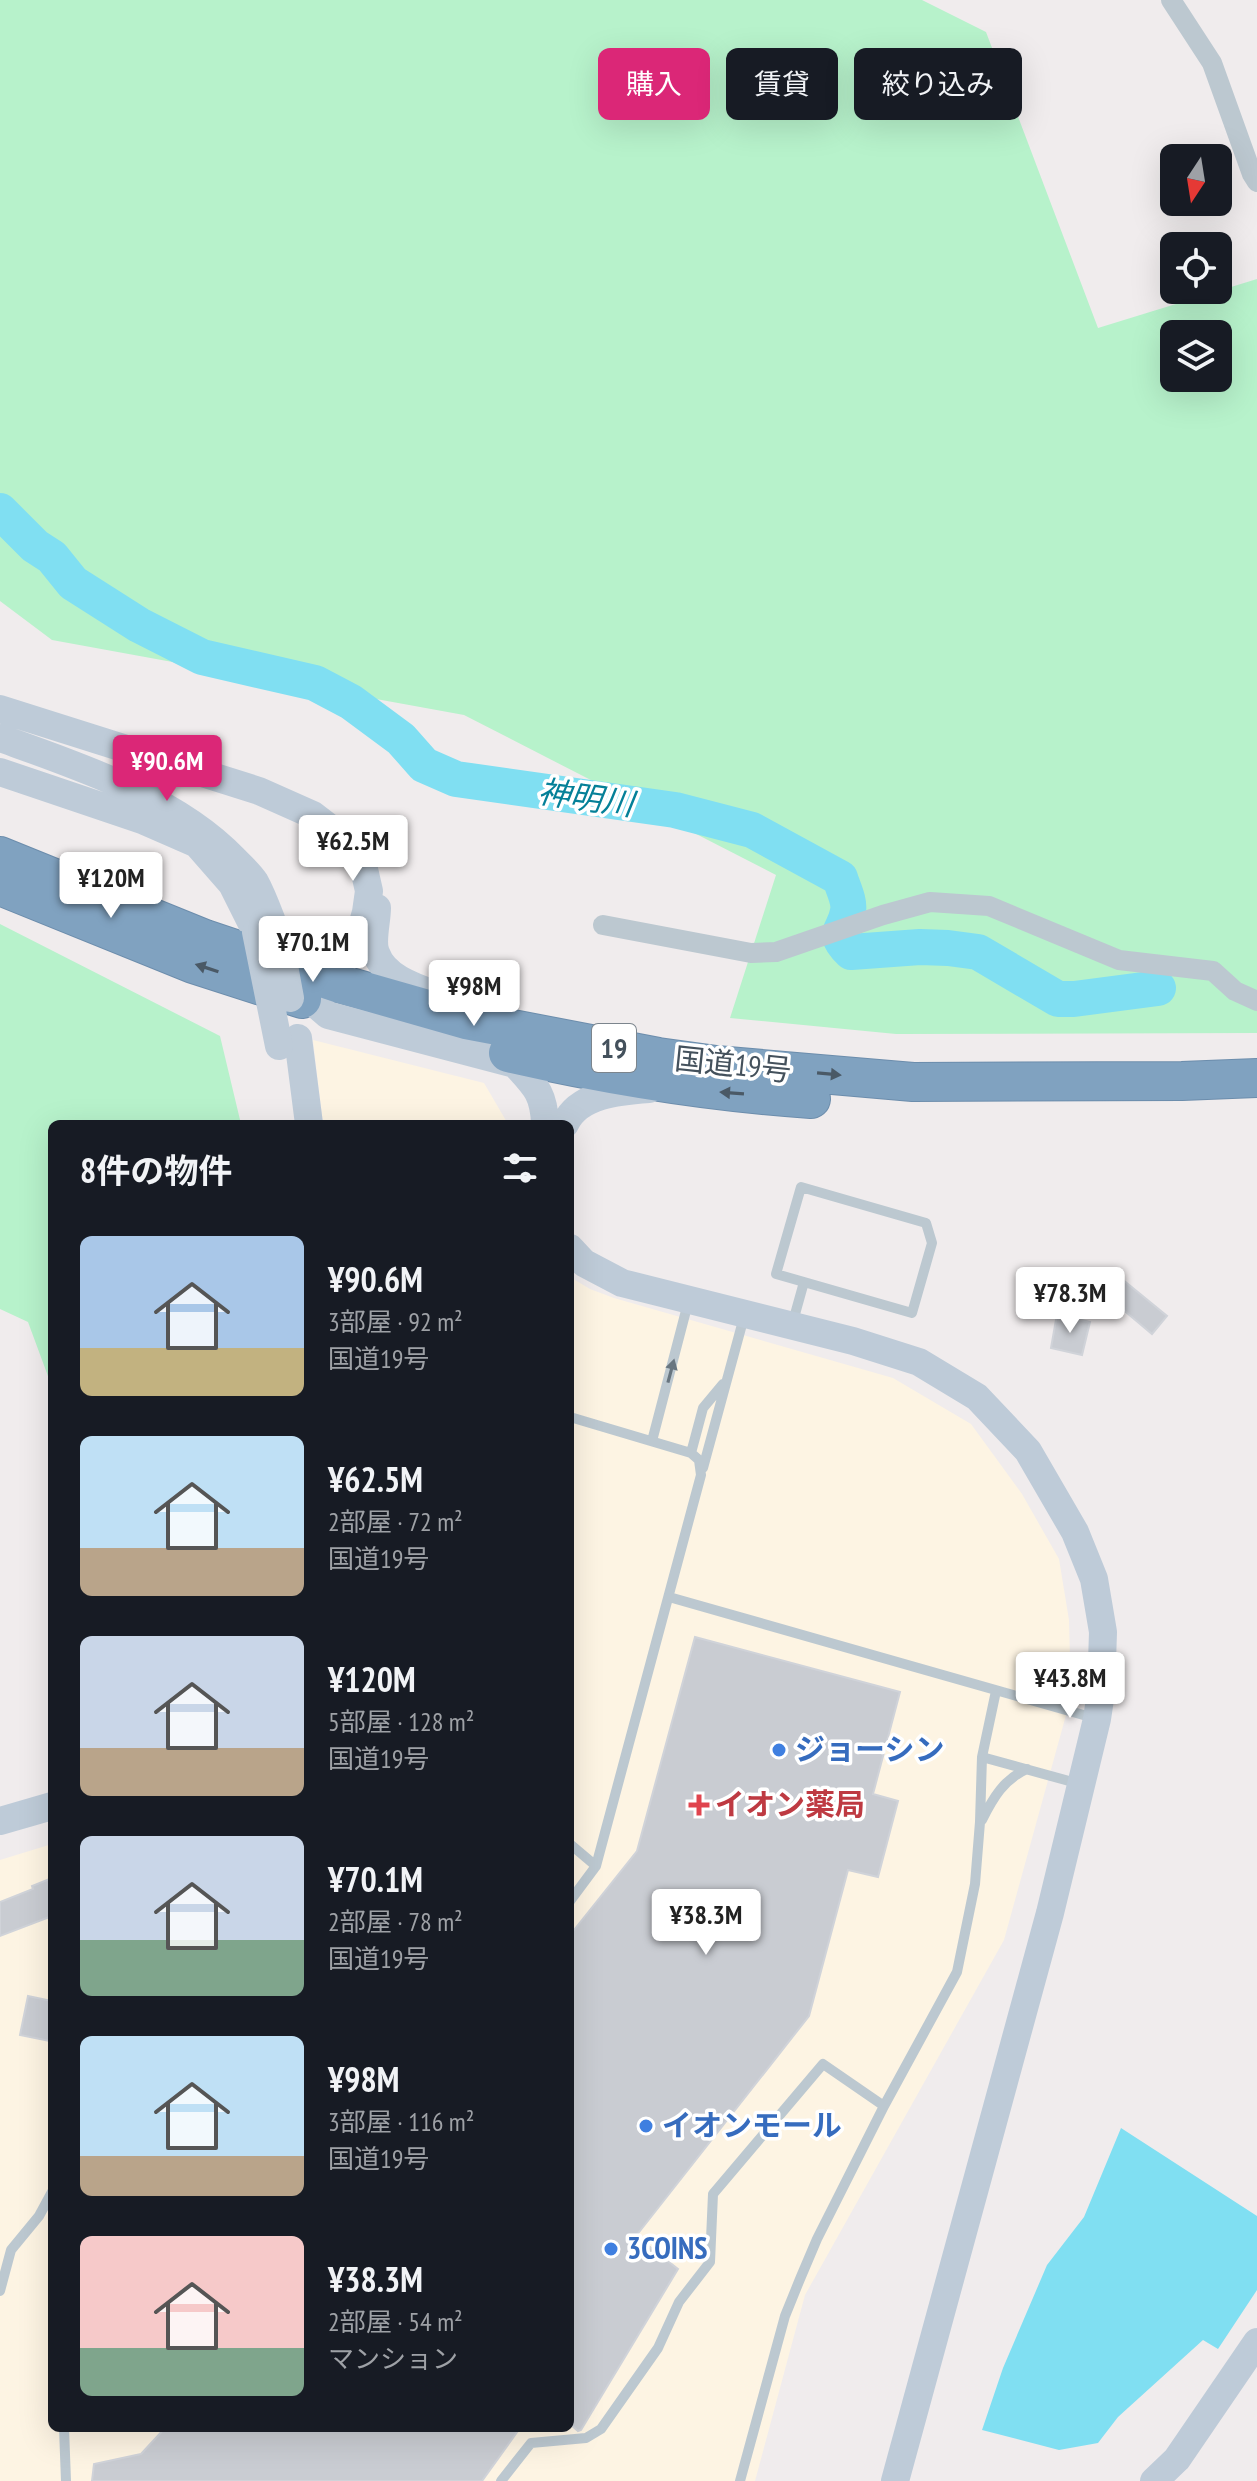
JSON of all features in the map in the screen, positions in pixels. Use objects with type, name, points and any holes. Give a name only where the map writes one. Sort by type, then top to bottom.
[{"type":"highway","name":"国道19号","points":[[0,856],[205,939],[340,984],[466,1020],[658,1057],[913,1082],[1257,1078]]},
{"type":"highway","name":"国道19号","points":[[0,886],[193,964],[313,1002],[447,1039],[558,1065],[685,1088],[924,1106],[1257,1097]]},
{"type":"street","points":[[1171,0],[1212,63],[1257,182]]},
{"type":"street","points":[[0,697],[316,803],[343,820],[365,847],[379,875],[375,952],[386,970],[415,987],[459,1003],[511,1015],[627,1033],[658,1057]]},
{"type":"street","points":[[0,709],[293,804],[352,845],[364,869],[369,891],[360,933],[347,957],[306,958],[247,941],[124,897],[7,848],[0,848]]},
{"type":"street","points":[[0,738],[65,761],[143,796],[188,821],[218,843],[254,880],[308,1120]]},
{"type":"street","points":[[0,757],[188,821]]},
{"type":"street","points":[[0,772],[142,820],[197,844],[232,884],[267,936]]},
{"type":"street","points":[[603,925],[751,953],[776,952],[930,902],[989,906],[1119,960],[1213,971],[1235,991],[1257,1001]]},
{"type":"street","points":[[313,1002],[328,1015],[515,1064],[534,1084],[544,1104],[545,1120]]},
{"type":"street","points":[[289,1042],[290,1120]]},
{"type":"street","points":[[566,1120],[592,1097],[639,1090],[685,1088]]},
{"type":"street","points":[[574,1252],[584,1263],[622,1283],[853,1341],[919,1362],[977,1397],[1028,1451],[1075,1532],[1094,1579],[1103,1632],[1097,1719],[1050,1913],[895,2481]]},
{"type":"street","points":[[0,1821],[48,1807]]},
{"type":"street","points":[[1154,2481],[1177,2459],[1257,2342]]},
{"type":"lane","points":[[801,1187],[926,1223],[932,1243],[912,1313],[804,1282],[776,1274],[801,1187]]},
{"type":"lane","points":[[792,1327],[804,1282]]},
{"type":"lane","points":[[652,1441],[689,1301]]},
{"type":"lane","points":[[574,1896],[596,1866],[744,1315]]},
{"type":"lane","points":[[691,1453],[703,1408],[727,1380]]},
{"type":"lane","points":[[574,1418],[691,1453],[699,1460],[701,1475]]},
{"type":"lane","points":[[669,1597],[1097,1719]]},
{"type":"lane","points":[[740,2481],[785,2316],[817,2239],[884,2106],[957,1972],[975,1884],[982,1757],[996,1691]]},
{"type":"lane","points":[[982,1757],[1082,1784]]},
{"type":"lane","points":[[980,1822],[995,1795],[1014,1775],[1027,1769]]},
{"type":"lane","points":[[574,1847],[596,1866]]},
{"type":"lane","points":[[501,2481],[531,2443],[586,2438],[601,2429],[658,2348],[679,2302],[710,2262],[713,2194],[823,2064],[884,2106]]},
{"type":"lane","points":[[0,2291],[11,2250],[39,2216],[48,2199]]},
{"type":"lane","points":[[64,2432],[66,2481]]},
{"type":"shaded area","points":[[313,1040],[484,1083],[506,1120],[323,1120]]},
{"type":"shaded area","name":"イオンモール","points":[[574,1279],[614,1298],[893,1378],[971,1424],[1022,1494],[1059,1559],[1069,1620],[1071,1697],[1004,1940],[805,2295],[755,2481],[0,2481],[0,1860],[48,1845],[48,2432],[574,2432]]},
{"type":"green space","points":[[0,0],[922,0],[986,32],[992,48],[854,48],[854,120],[1019,120],[1098,328],[1176,304],[1232,304],[1232,287],[1257,279],[1257,1033],[896,1034],[730,1018],[776,875],[464,715],[52,640],[0,601]]},
{"type":"green space","points":[[0,924],[220,1036],[240,1120],[48,1120],[48,1376],[28,1322],[0,1309]]},
{"type":"water","points":[[1121,2128],[1257,2216],[1257,2290],[1218,2349],[1203,2340],[1118,2417],[1098,2443],[1059,2450],[982,2430],[1003,2368],[1047,2265],[1084,2217]]},
{"type":"building","points":[[1117,1275],[1167,1316],[1152,1334],[1102,1292]]},
{"type":"building","points":[[1057,1314],[1090,1322],[1082,1355],[1051,1348]]},
{"type":"building","name":"イオンモール","points":[[695,1637],[900,1692],[873,1794],[898,1801],[878,1877],[848,1870],[809,2016],[636,2236],[678,2269],[578,2431],[574,2428],[574,1930],[637,1851]]},
{"type":"building","points":[[48,1880],[48,1918],[0,1936],[0,1902],[33,1889],[32,1886]]},
{"type":"building","points":[[28,1996],[48,2000],[48,2041],[20,2035]]},
{"type":"building","points":[[161,2432],[517,2432],[482,2481],[92,2481],[94,2464],[141,2454]]},
{"type":"waterway","name":"神明川","points":[[0,511],[35,546],[52,557],[73,583],[139,625],[202,657],[315,683],[351,702],[401,739],[424,765],[456,779],[675,810],[752,830],[840,878],[848,907],[840,936],[851,952],[920,947],[978,952],[1058,999],[1158,988]]},
{"type":"place","name":"ジョーシン","points":[[779,1750]]},
{"type":"place","name":"イオン薬局","points":[[699,1805]]},
{"type":"place","name":"イオンモール","points":[[646,2126]]},
{"type":"place","name":"3COINS","points":[[611,2249]]}]
